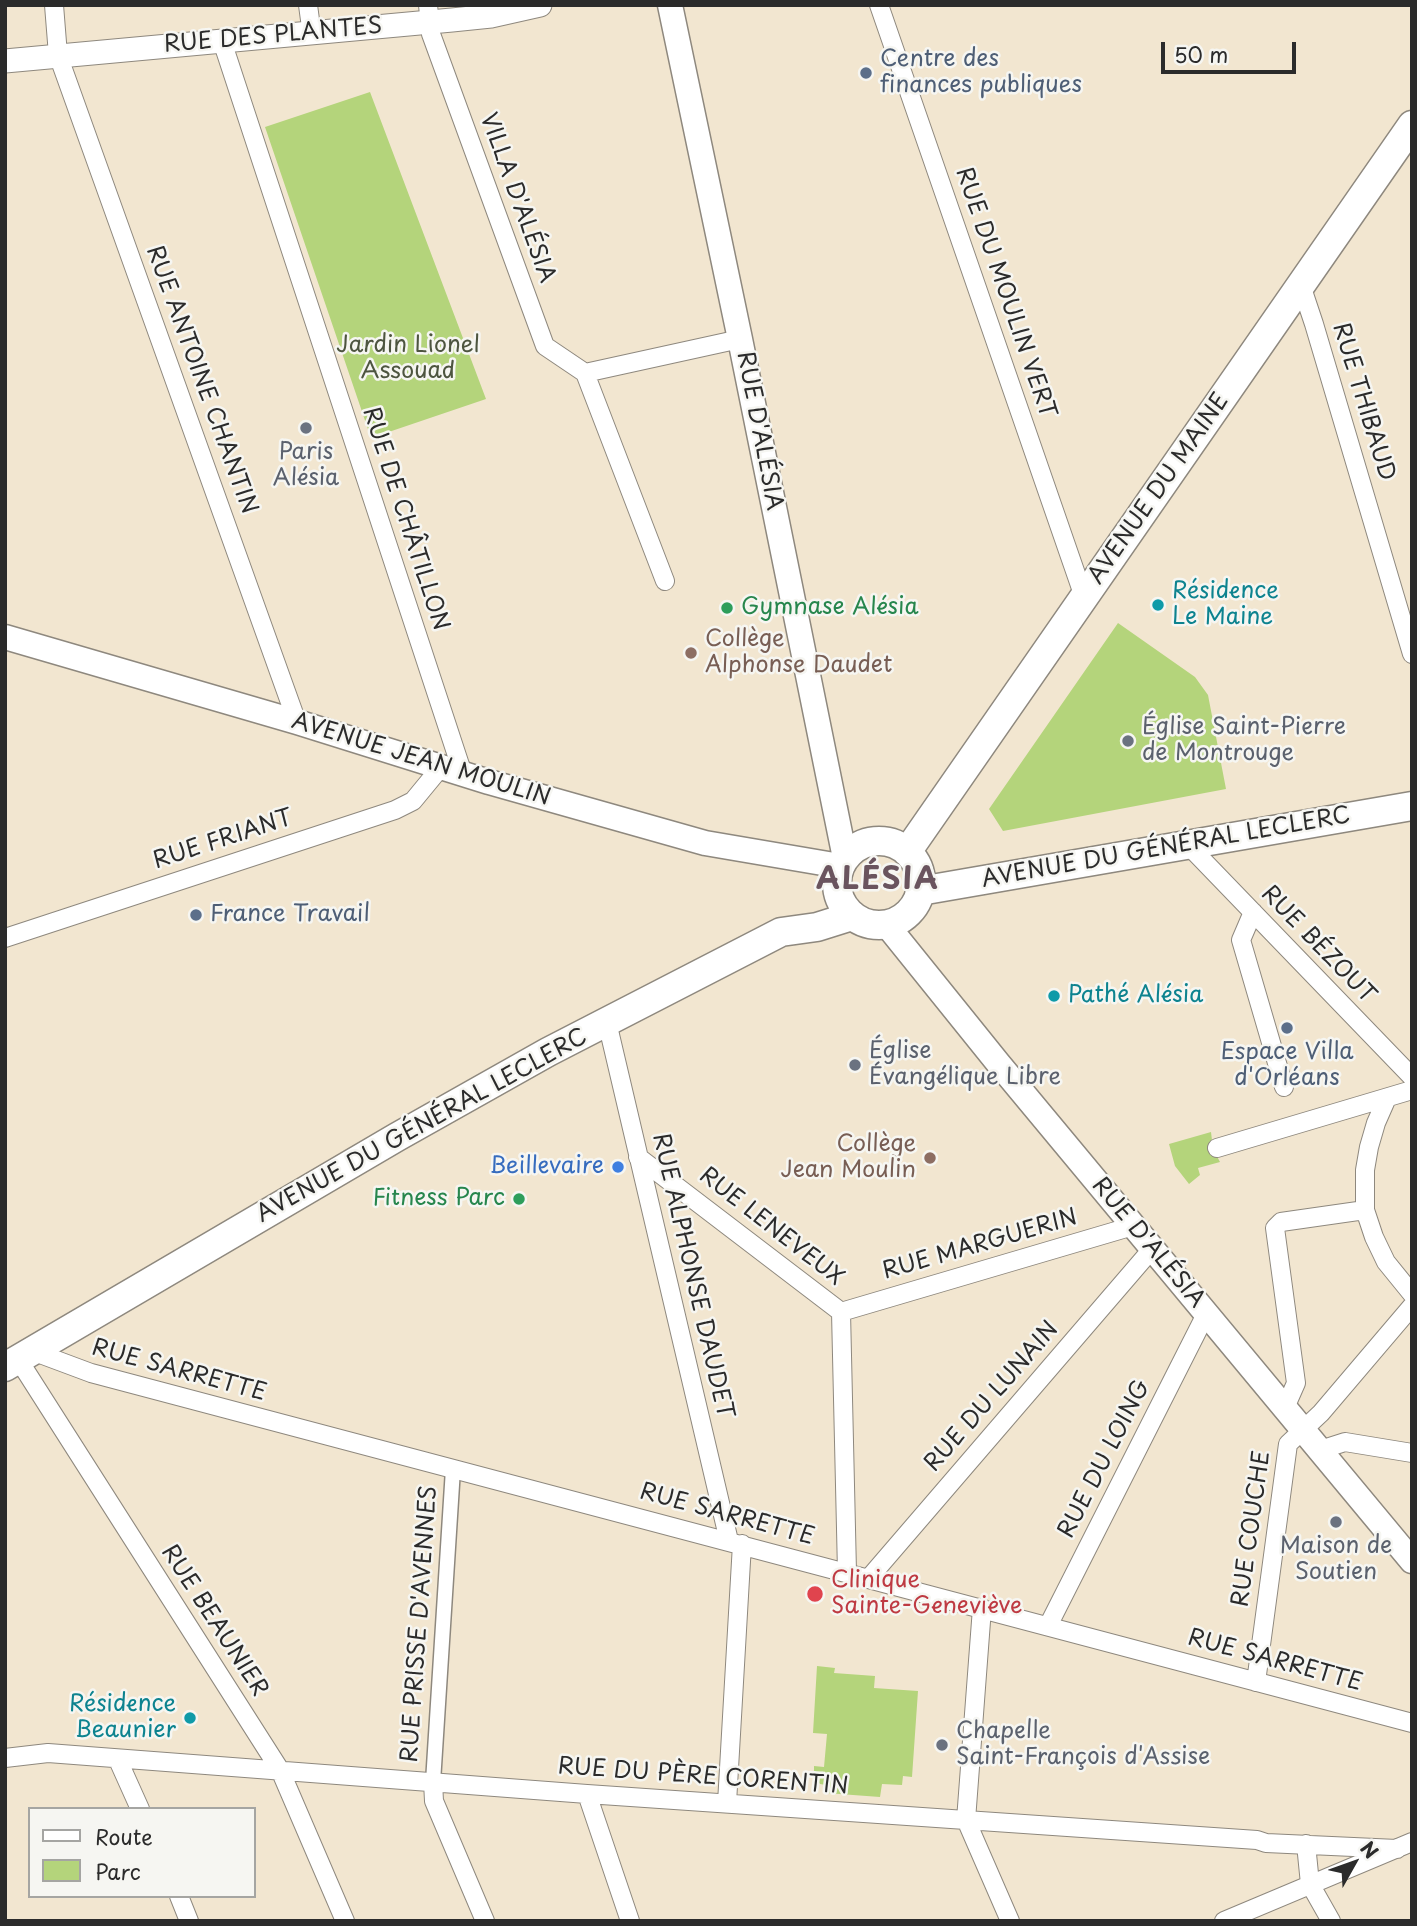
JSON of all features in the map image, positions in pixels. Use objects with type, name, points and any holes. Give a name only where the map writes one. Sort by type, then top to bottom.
[{"type":"main road","name":"RUE D'ALÉSIA","points":[[670,5],[740,339],[843,862]]},
{"type":"main road","name":"AVENUE DU MAINE","points":[[907,852],[1412,125]]},
{"type":"main road","name":"AVENUE JEAN MOULIN","points":[[5,637],[705,843],[843,862]]},
{"type":"main road","name":"AVENUE DU GÉNÉRAL LECLERC","points":[[920,891],[1412,806]]},
{"type":"main road","points":[[874,841],[892,843],[907,852],[920,874],[920,891],[915,904],[906,915],[886,925],[870,924],[852,916],[839,898],[837,885],[843,862],[858,847],[874,841]]},
{"type":"main road","name":"AVENUE DU GÉNÉRAL LECLERC","points":[[18,1359],[397,1137],[607,1022],[780,932],[817,927],[852,916]]},
{"type":"main road","name":"RUE D'ALÉSIA","points":[[886,925],[1412,1561]]},
{"type":"street","name":"RUE ANTOINE CHANTIN","points":[[54,5],[58,55],[297,722]]},
{"type":"street","points":[[307,5],[312,34]]},
{"type":"street","name":"RUE DES PLANTES","points":[[5,61],[312,34],[428,13],[491,16],[540,5]]},
{"type":"street","name":"RUE DU MOULIN VERT","points":[[879,5],[1084,597]]},
{"type":"street","name":"VILLA D'ALÉSIA","points":[[428,13],[431,34],[545,346],[585,373]]},
{"type":"street","name":"RUE DE CHÂTILLON","points":[[222,41],[452,770]]},
{"type":"street","name":"RUE THIBAUD","points":[[1301,285],[1412,654]]},
{"type":"street","points":[[665,581],[585,373],[740,339]]},
{"type":"street","name":"RUE FRIANT","points":[[5,938],[395,810],[414,801],[452,770]]},
{"type":"street","name":"RUE BÉZOUT","points":[[1189,846],[1412,1077]]},
{"type":"street","points":[[1253,912],[1241,940],[1284,1087]]},
{"type":"street","name":"RUE ALPHONSE DAUDET","points":[[607,1022],[638,1157],[736,1543],[727,1802]]},
{"type":"street","points":[[1217,1148],[1412,1090]]},
{"type":"street","points":[[1387,1098],[1369,1147],[1365,1170],[1365,1210],[1386,1262],[1412,1294]]},
{"type":"street","name":"RUE LENEVEUX","points":[[638,1157],[841,1312]]},
{"type":"street","points":[[1285,1408],[1296,1383],[1275,1228],[1282,1222],[1365,1210]]},
{"type":"street","name":"RUE MARGUERIN","points":[[841,1312],[1133,1226]]},
{"type":"street","name":"RUE DU LUNAIN","points":[[869,1578],[1152,1249]]},
{"type":"street","name":"RUE COUCHE","points":[[1256,1682],[1288,1444],[1321,1413],[1412,1306]]},
{"type":"street","points":[[841,1312],[847,1572]]},
{"type":"street","name":"RUE DU LOING","points":[[1048,1626],[1206,1314]]},
{"type":"street","name":"RUE SARRETTE","points":[[18,1359],[91,1373],[1412,1723]]},
{"type":"street","name":"RUE BEAUNIER","points":[[18,1359],[280,1770],[345,1921]]},
{"type":"street","points":[[1320,1450],[1345,1442],[1412,1453]]},
{"type":"street","name":"RUE PRISSE D'AVENNES","points":[[433,1782],[453,1469]]},
{"type":"street","points":[[982,1608],[966,1820],[1010,1921]]},
{"type":"street","name":"RUE DU PÈRE CORENTIN","points":[[5,1758],[48,1753],[1306,1844],[1404,1846]]},
{"type":"street","points":[[118,1760],[139,1807]]},
{"type":"street","points":[[433,1782],[434,1801],[485,1921]]},
{"type":"street","points":[[587,1794],[630,1921]]},
{"type":"street","points":[[1306,1844],[1310,1884],[1331,1921]]},
{"type":"street","points":[[1224,1921],[1404,1846]]},
{"type":"street","points":[[179,1898],[189,1921]]},
{"type":"green space","name":"Jardin Lionel Assouad","points":[[370,92],[486,399],[371,438],[265,127]]},
{"type":"green space","points":[[1118,623],[1195,677],[1208,695],[1226,789],[1003,831],[989,809]]},
{"type":"green space","points":[[1211,1132],[1213,1149],[1220,1162],[1198,1168],[1200,1175],[1189,1184],[1175,1166],[1169,1144]]},
{"type":"green space","points":[[817,1666],[835,1668],[834,1673],[875,1676],[874,1688],[918,1691],[912,1777],[903,1776],[902,1785],[882,1784],[880,1797],[826,1793],[826,1785],[820,1784],[817,1780],[818,1774],[814,1774],[814,1766],[824,1767],[827,1734],[813,1733]]},
{"type":"place","name":"Centre des finances publiques","points":[[866,73]]},
{"type":"place","name":"Paris Alésia","points":[[306,428]]},
{"type":"place","name":"Résidence Le Maine","points":[[1158,605]]},
{"type":"place","name":"Gymnase Alésia","points":[[727,608]]},
{"type":"place","name":"Collège Alphonse Daudet","points":[[691,653]]},
{"type":"place","name":"Église Saint-Pierre de Montrouge","points":[[1128,741]]},
{"type":"place","name":"France Travail","points":[[196,915]]},
{"type":"place","name":"Pathé Alésia","points":[[1054,996]]},
{"type":"place","name":"Espace Villa d'Orléans","points":[[1287,1028]]},
{"type":"place","name":"Église Évangélique Libre","points":[[855,1065]]},
{"type":"place","name":"Collège Jean Moulin","points":[[930,1158]]},
{"type":"place","name":"Beillevaire","points":[[618,1167]]},
{"type":"place","name":"Fitness Parc","points":[[519,1199]]},
{"type":"place","name":"Maison de Soutien","points":[[1336,1522]]},
{"type":"place","name":"Clinique Sainte-Geneviève","points":[[815,1594]]},
{"type":"place","name":"Résidence Beaunier","points":[[190,1718]]},
{"type":"place","name":"Chapelle Saint-François d'Assise","points":[[942,1745]]},
{"type":"district","name":"ALÉSIA","points":[[878,881]]}]
